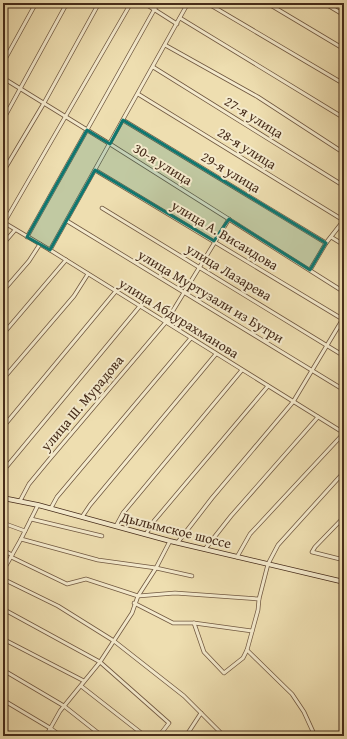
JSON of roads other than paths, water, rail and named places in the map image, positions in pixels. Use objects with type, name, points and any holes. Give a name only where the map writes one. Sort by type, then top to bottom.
[{"type":"main road","name":"Дылымское шоссе","points":[[3,498],[51,508],[170,541],[344,582]]},
{"type":"street","points":[[3,8],[6,3]]},
{"type":"street","points":[[3,63],[36,3]]},
{"type":"street","points":[[3,120],[67,3]]},
{"type":"street","points":[[3,172],[44,103],[99,3]]},
{"type":"street","points":[[3,223],[131,3]]},
{"type":"street","points":[[144,3],[177,24]]},
{"type":"street","points":[[27,237],[158,3]]},
{"type":"street","points":[[50,250],[188,3]]},
{"type":"street","points":[[207,3],[344,84]]},
{"type":"street","points":[[267,3],[344,49]]},
{"type":"street","points":[[324,3],[344,15]]},
{"type":"street","points":[[180,18],[344,118]]},
{"type":"street","points":[[165,45],[258,97],[344,153]]},
{"type":"street","name":"27-я улица","points":[[153,67],[344,186]]},
{"type":"street","name":"30-я улица","points":[[3,78],[344,292]]},
{"type":"street","name":"28-я улица","points":[[138,94],[344,220]]},
{"type":"street","name":"29-я улица","points":[[123,120],[326,243]]},
{"type":"street","name":"улица А. Висаидова","points":[[95,170],[344,319]]},
{"type":"street","name":"улица Лазарева","points":[[102,208],[344,356]]},
{"type":"street","name":"улица Ш. Мурадова","points":[[20,501],[29,484],[84,417],[166,322],[214,241],[229,219]]},
{"type":"street","points":[[310,270],[326,243],[344,220]]},
{"type":"street","name":"улица Муртузали из Бутри","points":[[67,221],[344,390]]},
{"type":"street","name":"улица Абдурахманова","points":[[3,223],[50,250],[344,433]]},
{"type":"street","points":[[3,244],[15,230]]},
{"type":"street","points":[[331,237],[344,245]]},
{"type":"street","points":[[3,291],[29,262],[40,244]]},
{"type":"street","points":[[3,334],[66,260]]},
{"type":"street","points":[[3,379],[74,296],[88,274]]},
{"type":"street","points":[[3,427],[116,291]]},
{"type":"street","points":[[3,470],[140,306]]},
{"type":"street","points":[[178,542],[212,498],[293,402],[344,319]]},
{"type":"street","points":[[51,508],[57,497],[191,338]]},
{"type":"street","points":[[82,517],[90,505],[216,354]]},
{"type":"street","points":[[116,526],[123,513],[242,370]]},
{"type":"street","points":[[146,534],[154,521],[268,386]]},
{"type":"street","points":[[205,549],[231,516],[318,418]]},
{"type":"street","points":[[237,556],[250,534],[344,433]]},
{"type":"street","points":[[194,623],[204,652],[224,673],[243,658],[247,650],[258,610],[259,599],[268,564],[278,545],[344,472]]},
{"type":"street","points":[[3,571],[32,519],[38,505]]},
{"type":"street","points":[[344,517],[312,552],[344,560]]},
{"type":"street","points":[[32,519],[102,536]]},
{"type":"street","points":[[340,521],[344,525]]},
{"type":"street","points":[[3,523],[25,531]]},
{"type":"street","points":[[21,539],[98,560],[156,568],[192,576]]},
{"type":"street","points":[[46,736],[64,706],[100,662],[132,613],[134,603],[156,568],[170,541]]},
{"type":"street","points":[[3,550],[67,584],[86,579],[138,596],[175,593],[259,599]]},
{"type":"street","points":[[3,579],[58,606],[114,641],[184,696],[224,736]]},
{"type":"street","points":[[134,603],[174,623],[194,623],[252,631]]},
{"type":"street","points":[[3,609],[100,662],[169,723],[159,736]]},
{"type":"street","points":[[3,639],[84,681]]},
{"type":"street","points":[[247,650],[292,694],[304,712],[315,736]]},
{"type":"street","points":[[3,670],[64,706],[102,736]]},
{"type":"street","points":[[81,686],[145,736]]},
{"type":"street","points":[[3,700],[61,736]]},
{"type":"street","points":[[186,736],[201,713]]},
{"type":"street","points":[[3,731],[11,736]]}]
